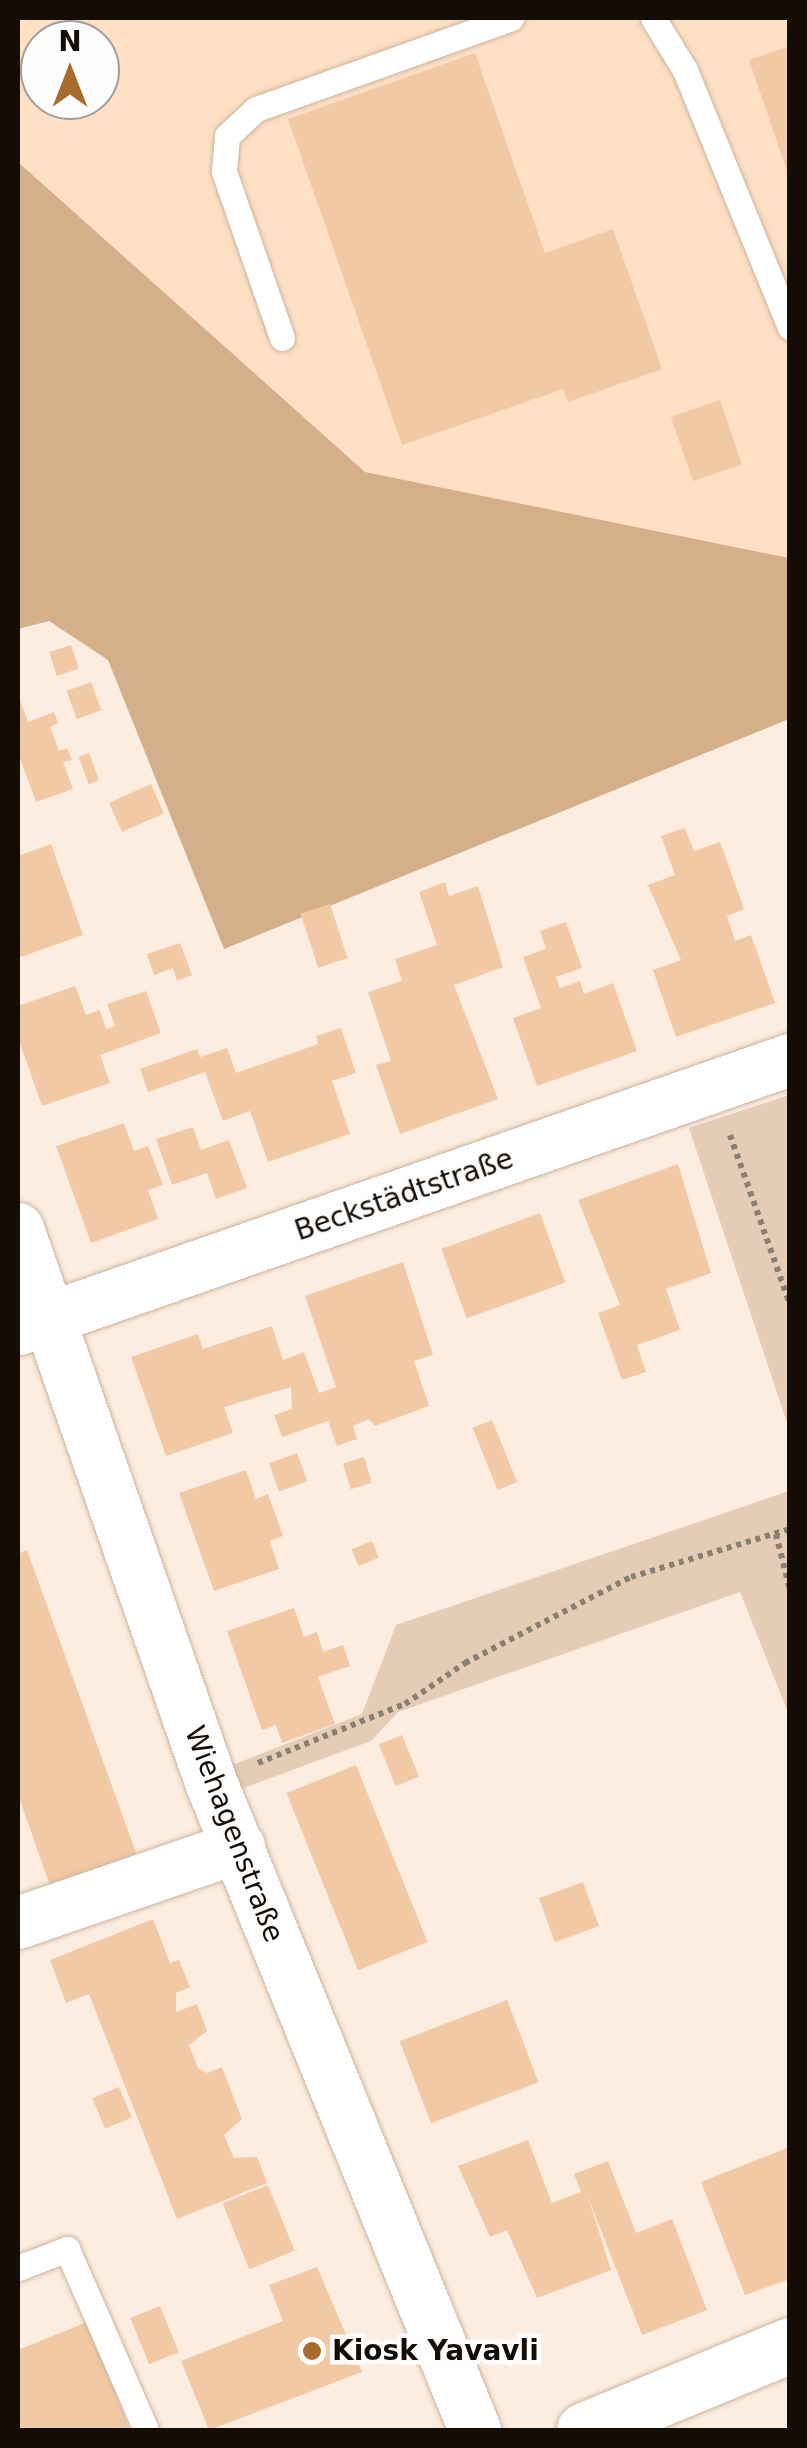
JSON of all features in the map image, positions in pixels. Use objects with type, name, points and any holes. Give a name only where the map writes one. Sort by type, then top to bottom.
[{"type":"main road","points":[[584,2430],[788,2356]]},
{"type":"street","name":"Beckstädtstraße","points":[[34,1324],[790,1060]]},
{"type":"street","name":"Wiehagenstraße","points":[[18,1228],[34,1324],[211,1782],[475,2430]]},
{"type":"street","points":[[18,1923],[239,1847]]},
{"type":"lane","points":[[282,338],[224,171],[226,136],[256,109],[511,18]]},
{"type":"lane","points":[[653,18],[685,70],[790,327]]},
{"type":"lane","points":[[18,2268],[67,2249],[146,2430]]},
{"type":"path","points":[[715,1087],[790,1304]]},
{"type":"path","points":[[211,1782],[405,1704],[465,1663],[631,1577],[790,1529]]},
{"type":"path","points":[[776,1534],[790,1590]]},
{"type":"shaded area","points":[[18,18],[789,18],[789,558],[365,472],[18,162]]},
{"type":"shaded area","points":[[18,162],[365,472],[789,558],[789,719],[224,949],[108,660],[49,621],[18,629]]},
{"type":"shaded area","points":[[790,1095],[789,1429],[689,1128]]},
{"type":"shaded area","points":[[789,1491],[789,1715],[740,1592],[398,1712],[371,1741],[222,1796],[212,1773],[362,1714],[396,1625]]},
{"type":"building","points":[[790,46],[790,177],[789,177],[749,60]]},
{"type":"building","points":[[475,53],[545,253],[613,229],[662,369],[568,402],[563,389],[402,445],[288,119]]},
{"type":"building","points":[[720,400],[742,464],[693,481],[671,417]]},
{"type":"building","points":[[71,645],[79,669],[57,676],[49,652]]},
{"type":"building","points":[[91,682],[101,710],[77,719],[67,691]]},
{"type":"building","points":[[18,695],[28,722],[54,712],[58,723],[50,727],[59,751],[67,748],[72,760],[63,762],[73,789],[36,802],[18,753]]},
{"type":"building","points":[[89,753],[99,780],[89,784],[79,757]]},
{"type":"building","points":[[151,784],[164,813],[122,832],[109,803]]},
{"type":"building","points":[[685,828],[694,851],[720,842],[744,909],[727,916],[735,941],[751,935],[775,1003],[676,1037],[653,970],[681,960],[648,885],[675,875],[661,836]]},
{"type":"building","points":[[51,844],[83,935],[18,958],[18,856]]},
{"type":"building","points":[[445,882],[449,896],[478,886],[503,967],[454,985],[498,1099],[400,1134],[376,1065],[391,1061],[368,992],[402,981],[395,959],[437,945],[419,892]]},
{"type":"building","points":[[330,904],[348,958],[318,968],[301,914]]},
{"type":"building","points":[[566,922],[582,968],[556,977],[560,988],[580,981],[584,994],[613,983],[637,1051],[537,1086],[513,1018],[541,1008],[523,957],[546,949],[540,931]]},
{"type":"building","points":[[180,943],[192,975],[177,981],[173,968],[154,975],[147,954]]},
{"type":"building","points":[[75,986],[86,1015],[100,1010],[106,1029],[115,1026],[107,1004],[146,991],[161,1033],[100,1055],[110,1083],[42,1106],[18,1038],[18,1006]]},
{"type":"building","points":[[341,1028],[356,1073],[332,1081],[350,1134],[268,1162],[250,1111],[223,1121],[205,1072],[148,1092],[140,1069],[197,1049],[200,1057],[227,1048],[236,1073],[318,1044],[316,1036]]},
{"type":"building","points":[[124,1123],[134,1151],[148,1146],[163,1185],[148,1190],[158,1219],[91,1243],[56,1146]]},
{"type":"building","points":[[193,1127],[201,1150],[229,1140],[247,1188],[216,1199],[207,1173],[172,1185],[156,1139]]},
{"type":"building","points":[[678,1164],[711,1273],[666,1289],[680,1330],[637,1345],[646,1372],[622,1380],[598,1313],[620,1305],[578,1200]]},
{"type":"building","points":[[540,1213],[565,1283],[467,1318],[441,1249]]},
{"type":"building","points":[[403,1262],[433,1355],[414,1361],[429,1406],[375,1426],[369,1419],[353,1426],[357,1439],[337,1446],[328,1421],[282,1437],[274,1415],[292,1409],[291,1387],[224,1407],[233,1433],[166,1456],[131,1357],[198,1334],[203,1349],[272,1326],[283,1360],[304,1352],[319,1393],[336,1387],[305,1296]]},
{"type":"building","points":[[492,1420],[517,1482],[498,1490],[473,1428]]},
{"type":"building","points":[[297,1453],[307,1481],[279,1491],[269,1463]]},
{"type":"building","points":[[364,1457],[372,1483],[351,1489],[343,1463]]},
{"type":"building","points":[[246,1470],[256,1499],[268,1494],[283,1536],[270,1541],[279,1569],[214,1591],[179,1493]]},
{"type":"building","points":[[372,1541],[379,1558],[358,1566],[352,1549]]},
{"type":"building","points":[[27,1550],[140,1864],[53,1895],[18,1794],[18,1554]]},
{"type":"building","points":[[294,1608],[304,1637],[317,1632],[323,1652],[343,1645],[350,1666],[318,1677],[335,1724],[282,1743],[276,1725],[262,1730],[227,1631]]},
{"type":"building","points":[[402,1735],[419,1777],[396,1786],[379,1744]]},
{"type":"building","points":[[356,1765],[428,1942],[358,1970],[286,1793]]},
{"type":"building","points":[[583,1882],[599,1926],[555,1942],[539,1898]]},
{"type":"building","points":[[153,1919],[170,1963],[179,1960],[190,1987],[176,1993],[176,2012],[197,2004],[207,2031],[189,2045],[198,2068],[207,2073],[222,2067],[242,2119],[224,2135],[234,2158],[257,2157],[267,2183],[177,2219],[89,1994],[66,2003],[50,1960]]},
{"type":"building","points":[[507,2000],[539,2082],[431,2123],[400,2041]]},
{"type":"building","points":[[119,2087],[132,2117],[105,2129],[92,2098]]},
{"type":"building","points":[[528,2140],[552,2203],[581,2192],[574,2174],[608,2161],[636,2233],[672,2219],[707,2310],[642,2335],[588,2197],[611,2270],[537,2298],[507,2230],[490,2237],[458,2166]]},
{"type":"building","points":[[787,2148],[790,2279],[745,2295],[701,2182]]},
{"type":"building","points":[[268,2185],[295,2251],[249,2269],[223,2203]]},
{"type":"building","points":[[317,2267],[362,2372],[209,2430],[181,2361],[283,2321],[269,2285]]},
{"type":"building","points":[[160,2306],[179,2352],[149,2364],[130,2318]]},
{"type":"building","points":[[87,2322],[130,2430],[18,2430],[18,2350]]},
{"type":"place","name":"Kiosk Yavavli","points":[[312,2351]]}]
